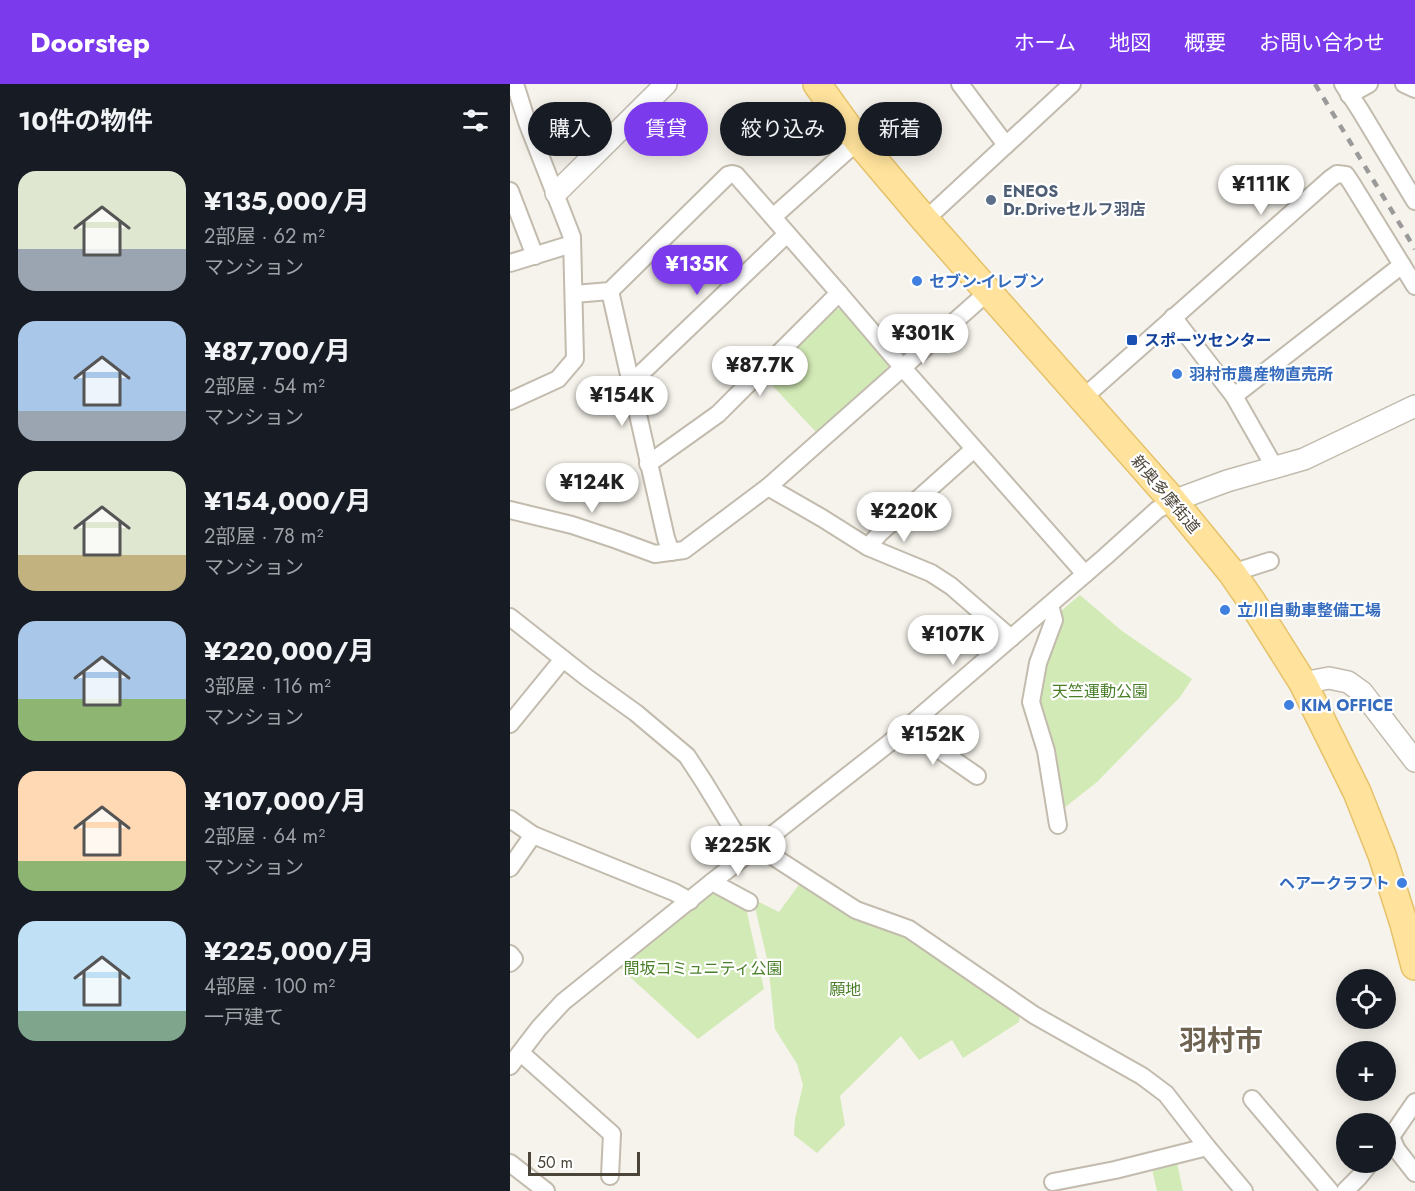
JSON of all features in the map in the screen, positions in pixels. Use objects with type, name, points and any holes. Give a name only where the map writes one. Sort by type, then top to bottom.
[{"type":"main road","name":"新奥多摩街道","points":[[817,84],[858,141]]},
{"type":"main road","name":"新奥多摩街道","points":[[871,156],[1173,501],[1232,573],[1304,683],[1357,792],[1382,855],[1415,966]]},
{"type":"street","points":[[510,401],[558,379],[574,359],[572,237],[514,84]]},
{"type":"street","points":[[960,84],[1006,145]]},
{"type":"street","points":[[925,220],[1072,84]]},
{"type":"street","points":[[1369,84],[1346,89],[1415,201]]},
{"type":"street","points":[[1404,84],[1415,89]]},
{"type":"street","points":[[554,186],[653,88]]},
{"type":"street","points":[[773,217],[858,141]]},
{"type":"street","points":[[1083,398],[1337,174],[1346,175],[1415,286]]},
{"type":"street","points":[[574,294],[610,291],[728,175],[736,175],[1085,574]]},
{"type":"street","points":[[510,191],[535,256]]},
{"type":"street","points":[[630,384],[787,234]]},
{"type":"street","points":[[510,263],[572,244]]},
{"type":"street","points":[[1234,396],[1402,265]]},
{"type":"street","points":[[610,291],[648,464],[671,552]]},
{"type":"street","points":[[510,510],[572,525],[655,554],[684,550],[768,487],[988,291]]},
{"type":"street","points":[[648,464],[718,414],[839,293]]},
{"type":"street","points":[[1173,317],[1234,396],[1275,468]]},
{"type":"street","points":[[610,1176],[612,1134],[515,1059],[563,1002],[908,728],[1157,510],[1173,501],[1227,481],[1304,459],[1415,406]]},
{"type":"street","points":[[868,548],[880,533],[974,449]]},
{"type":"street","points":[[768,487],[868,548],[931,573],[951,586],[1011,638]]},
{"type":"street","points":[[1232,573],[1270,561]]},
{"type":"street","points":[[1050,604],[1054,620],[1038,663],[1031,702],[1046,751],[1058,825]]},
{"type":"street","points":[[510,617],[636,713],[687,756],[753,850],[856,910],[909,929],[1034,1015],[1142,1076],[1166,1094],[1244,1191]]},
{"type":"street","points":[[510,724],[563,659]]},
{"type":"street","points":[[1304,683],[1329,678],[1348,682],[1362,692],[1415,761]]},
{"type":"street","points":[[908,728],[977,776]]},
{"type":"street","points":[[510,819],[533,835],[675,892],[690,901]]},
{"type":"street","points":[[510,868],[533,835]]},
{"type":"street","points":[[712,882],[748,902]]},
{"type":"street","points":[[510,954],[514,959],[510,963]]},
{"type":"street","points":[[1252,1100],[1330,1191]]},
{"type":"street","points":[[1396,1130],[1415,1102]]},
{"type":"street","points":[[1053,1182],[1115,1170],[1207,1147]]},
{"type":"street","points":[[1396,1148],[1415,1173]]},
{"type":"street","points":[[510,1163],[546,1191]]},
{"type":"street","points":[[1345,1191],[1362,1173]]},
{"type":"green space","points":[[833,309],[842,309],[889,362],[888,372],[818,434],[768,381],[767,374]]},
{"type":"green space","name":"天竺運動公園","points":[[1080,595],[1122,631],[1192,679],[1180,697],[1097,782],[1064,808],[1059,785],[1046,751],[1037,685],[1062,610]]},
{"type":"green space","name":"願地","points":[[801,882],[908,932],[1020,1014],[1019,1022],[963,1058],[952,1040],[919,1060],[901,1036],[840,1096],[845,1125],[817,1153],[794,1135],[795,1119],[803,1085],[797,1064],[775,1029],[768,963],[753,899],[779,912]]},
{"type":"green space","name":"間坂コミュニティ公園","points":[[712,891],[746,908],[764,989],[698,1039],[619,967]]},
{"type":"green space","points":[[1177,1163],[1183,1191],[1157,1191],[1152,1169]]},
{"type":"railway","points":[[1315,84],[1415,249]]},
{"type":"place","name":"ENEOS Dr.Driveセルフ羽店","points":[[991,200]]},
{"type":"place","name":"セブン-イレブン","points":[[917,281]]},
{"type":"place","name":"スポーツセンター","points":[[1132,340]]},
{"type":"place","name":"羽村市農産物直売所","points":[[1177,374]]},
{"type":"place","name":"立川自動車整備工場","points":[[1225,610]]},
{"type":"place","name":"KIM OFFICE","points":[[1289,705]]},
{"type":"place","name":"ヘアークラフト","points":[[1402,883]]},
{"type":"district","name":"羽村市","points":[[1221,1040]]}]
